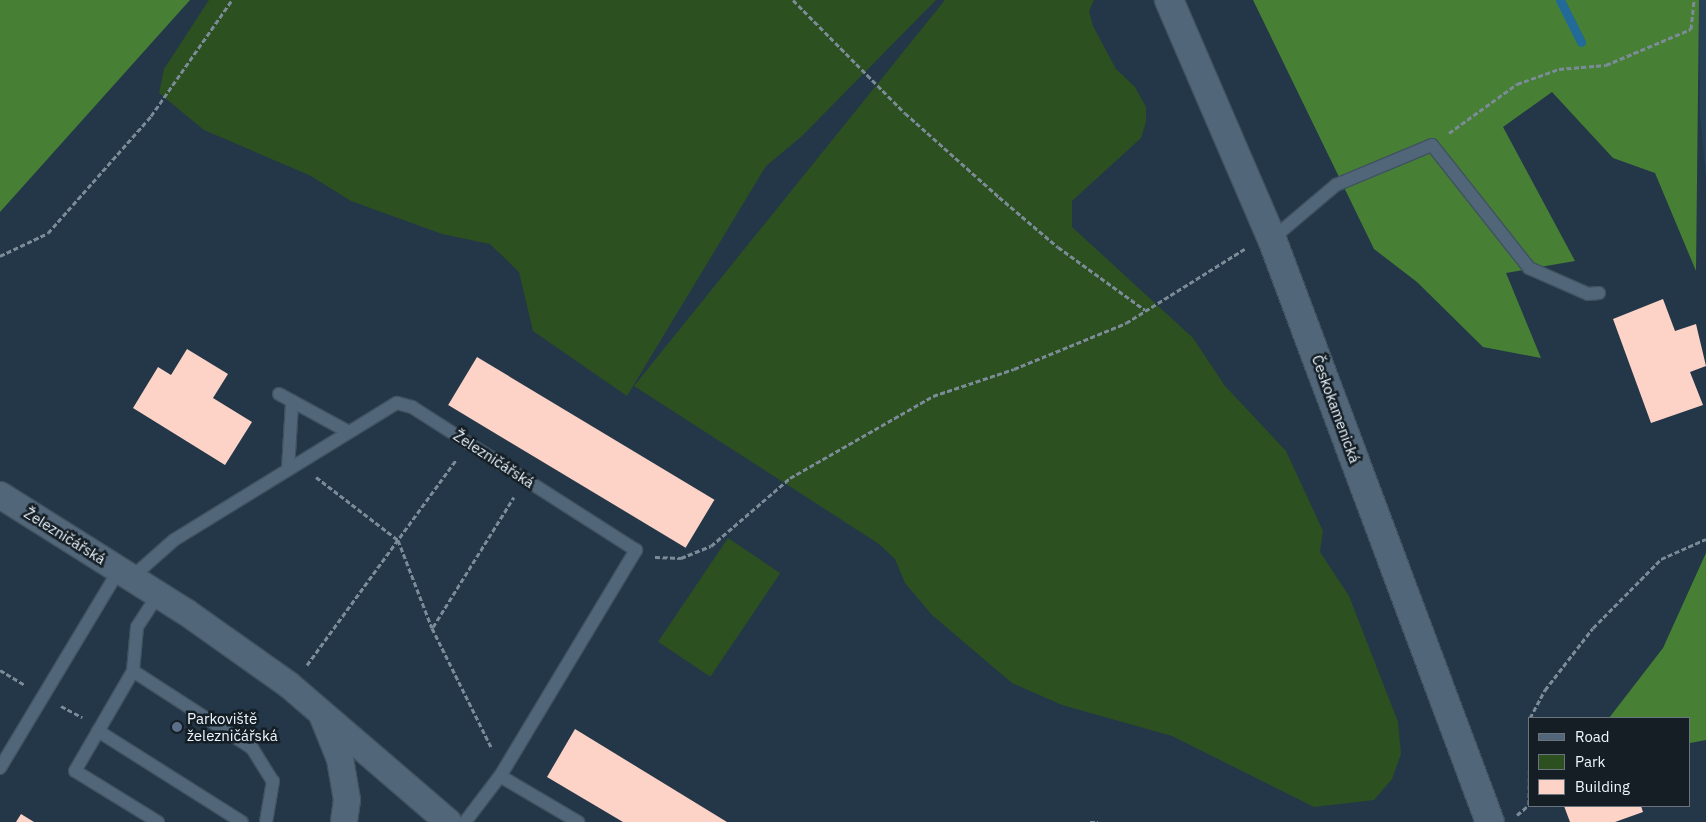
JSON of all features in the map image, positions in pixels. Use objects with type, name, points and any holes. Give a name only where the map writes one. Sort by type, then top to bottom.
[{"type":"street","name":"Českokamenická","points":[[1169,0],[1272,239],[1490,822]]},
{"type":"street","name":"Železničářská","points":[[0,495],[158,595],[289,685],[448,822]]},
{"type":"street","points":[[321,712],[340,759],[347,800],[344,822]]},
{"type":"street","points":[[415,822],[426,822]]},
{"type":"lane","points":[[1272,239],[1336,185],[1432,145],[1529,268],[1588,294],[1599,293]]},
{"type":"lane","points":[[279,394],[292,403],[347,431]]},
{"type":"lane","points":[[292,403],[293,466]]},
{"type":"lane","name":"Železničářská","points":[[125,574],[174,540],[347,431],[398,403],[468,443],[636,550]]},
{"type":"lane","points":[[465,822],[500,776],[636,550]]},
{"type":"lane","points":[[0,768],[125,574]]},
{"type":"lane","points":[[158,595],[137,627],[133,670],[75,771],[158,822]]},
{"type":"lane","points":[[133,670],[252,748],[273,780],[266,822]]},
{"type":"lane","points":[[98,731],[242,822]]},
{"type":"lane","points":[[500,776],[578,822]]},
{"type":"path","points":[[0,256],[48,233],[150,116],[232,0]]},
{"type":"path","points":[[792,0],[905,113],[999,197],[1058,247],[1145,310]]},
{"type":"path","points":[[1432,145],[1517,84],[1559,69],[1606,65],[1691,29],[1694,0]]},
{"type":"path","points":[[636,550],[658,558],[681,558],[711,546],[790,478],[933,396],[1014,369],[1126,323],[1232,253],[1272,239]]},
{"type":"path","points":[[301,673],[468,443]]},
{"type":"path","points":[[293,466],[398,540],[432,628],[497,760]]},
{"type":"path","points":[[432,628],[524,479]]},
{"type":"path","points":[[1531,717],[1545,690],[1593,628],[1662,559],[1706,539]]},
{"type":"path","points":[[1509,822],[1528,806]]},
{"type":"path","points":[[1090,822],[1098,822]]},
{"type":"shaded area","points":[[1699,0],[1706,0],[1706,178],[1700,116]]},
{"type":"green space","points":[[0,0],[190,0],[0,212]]},
{"type":"green space","points":[[209,0],[936,0],[802,136],[766,166],[627,396],[533,331],[519,272],[490,244],[442,234],[351,201],[311,176],[204,130],[159,93],[164,69]]},
{"type":"green space","points":[[945,0],[1094,0],[1089,11],[1093,26],[1116,69],[1135,87],[1146,107],[1146,122],[1141,138],[1072,201],[1072,227],[1193,338],[1225,386],[1286,451],[1323,531],[1320,552],[1349,596],[1398,722],[1401,754],[1392,779],[1374,800],[1314,807],[1172,736],[1062,705],[1012,683],[932,615],[905,583],[895,559],[879,544],[634,386]]},
{"type":"green space","points":[[1253,0],[1699,0],[1696,271],[1655,173],[1613,158],[1552,92],[1503,127],[1575,261],[1506,273],[1541,358],[1483,347],[1417,282],[1374,249]]},
{"type":"green space","points":[[728,538],[780,573],[710,677],[658,642]]},
{"type":"green space","points":[[1706,553],[1706,740],[1691,743],[1691,717],[1610,717],[1663,648]]},
{"type":"building","points":[[1663,299],[1675,331],[1696,324],[1706,366],[1690,372],[1703,405],[1651,423],[1613,319]]},
{"type":"building","points":[[187,349],[228,374],[213,398],[252,422],[225,465],[133,408],[158,367],[171,375]]},
{"type":"building","points":[[477,357],[714,500],[686,548],[448,405]]},
{"type":"building","points":[[575,729],[727,822],[623,822],[547,777]]},
{"type":"building","points":[[1564,807],[1641,807],[1643,812],[1615,822],[1570,822]]},
{"type":"building","points":[[21,814],[34,822],[16,822]]},
{"type":"waterway","points":[[1560,0],[1581,42]]},
{"type":"place","name":"Parkoviště železničářská","points":[[177,727]]}]
